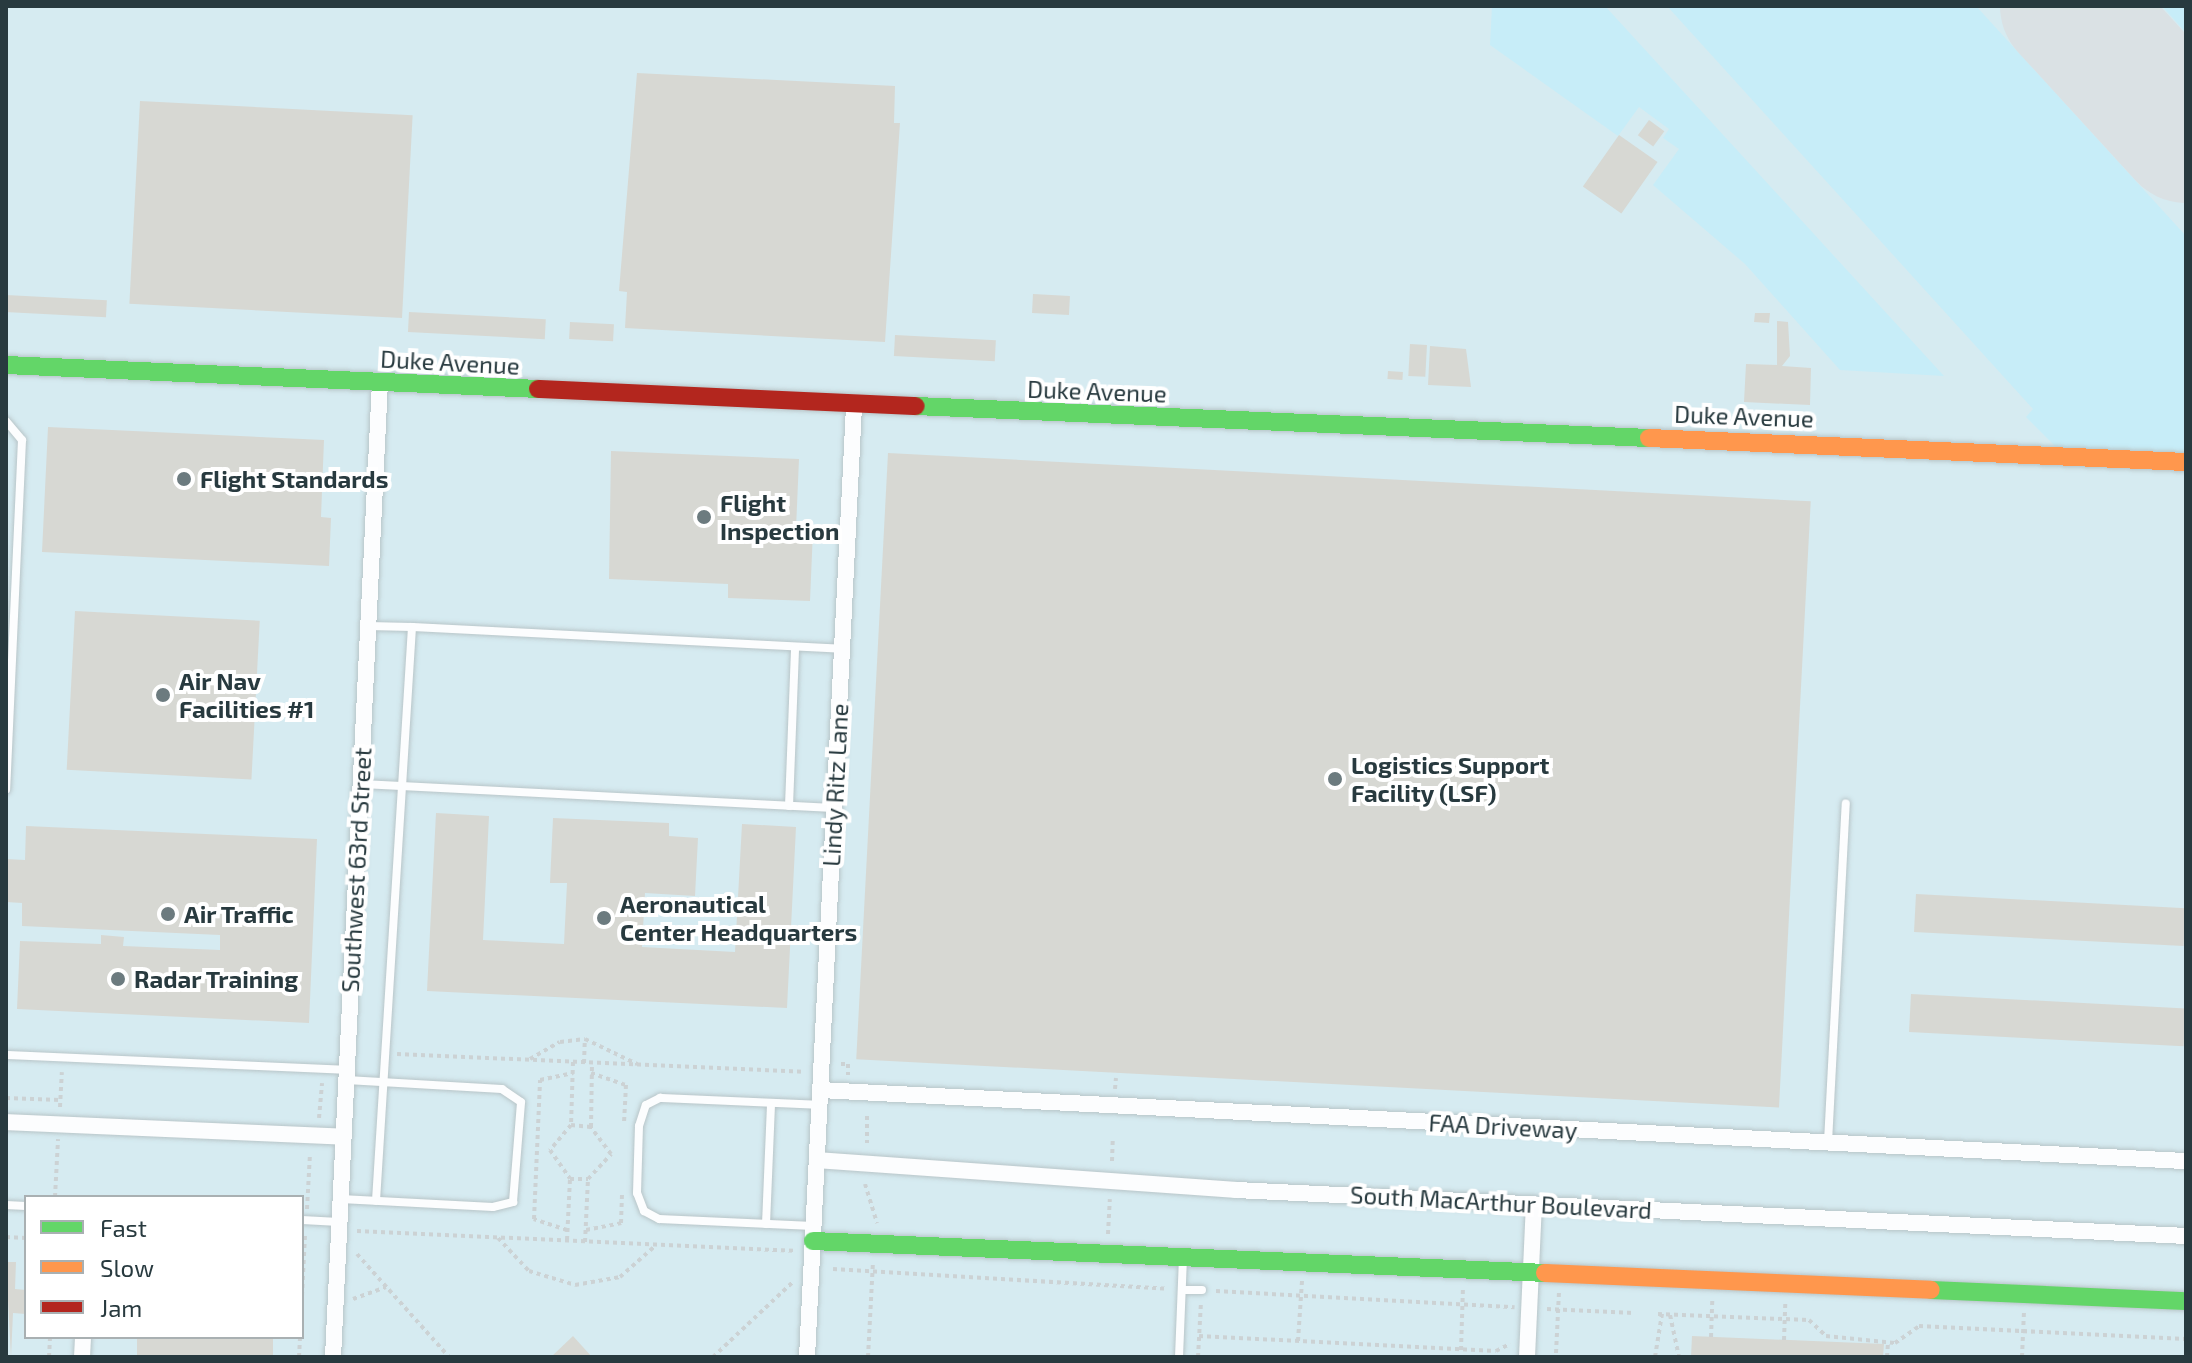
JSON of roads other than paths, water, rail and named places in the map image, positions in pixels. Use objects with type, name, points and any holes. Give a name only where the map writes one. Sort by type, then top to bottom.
[{"type":"street","name":"Duke Avenue","points":[[6,365],[2186,462]]},
{"type":"street","name":"Southwest 63rd Street","points":[[333,1357],[380,383]]},
{"type":"street","name":"Lindy Ritz Lane","points":[[807,1357],[808,1231],[817,1160],[815,1100],[834,808],[854,405]]},
{"type":"street","name":"FAA Driveway","points":[[815,1100],[2186,1161]]},
{"type":"street","points":[[6,1122],[343,1137]]},
{"type":"street","name":"South MacArthur Boulevard","points":[[817,1160],[1534,1204],[2186,1236]]},
{"type":"street","points":[[1527,1357],[1534,1204]]},
{"type":"street","points":[[808,1231],[1184,1258],[2186,1301]]},
{"type":"lane","points":[[6,421],[22,440],[6,790]]},
{"type":"lane","points":[[368,626],[842,649]]},
{"type":"lane","points":[[376,1201],[381,1082],[412,627]]},
{"type":"lane","points":[[789,806],[795,647]]},
{"type":"lane","points":[[360,784],[403,789],[834,808]]},
{"type":"lane","points":[[1828,1143],[1846,803]]},
{"type":"lane","points":[[6,1055],[325,1070],[381,1082],[513,1093],[521,1102],[518,1185],[513,1202],[493,1207],[340,1199]]},
{"type":"lane","points":[[808,1231],[766,1224],[659,1219],[644,1211],[637,1193],[639,1126],[646,1105],[660,1098],[771,1103],[815,1100]]},
{"type":"lane","points":[[766,1224],[771,1103]]},
{"type":"lane","points":[[304,1220],[339,1222]]},
{"type":"lane","points":[[1179,1357],[1184,1258]]},
{"type":"lane","points":[[1182,1290],[1202,1290]]},
{"type":"place","name":"Flight Standards","points":[[184,479]]},
{"type":"place","name":"Flight Inspection","points":[[704,517]]},
{"type":"place","name":"Air Nav Facilities #1","points":[[163,695]]},
{"type":"place","name":"Logistics Support Facility (LSF)","points":[[1335,779]]},
{"type":"place","name":"Air Traffic","points":[[168,914]]},
{"type":"place","name":"Aeronautical Center Headquarters","points":[[604,918]]},
{"type":"place","name":"Radar Training","points":[[118,979]]}]
